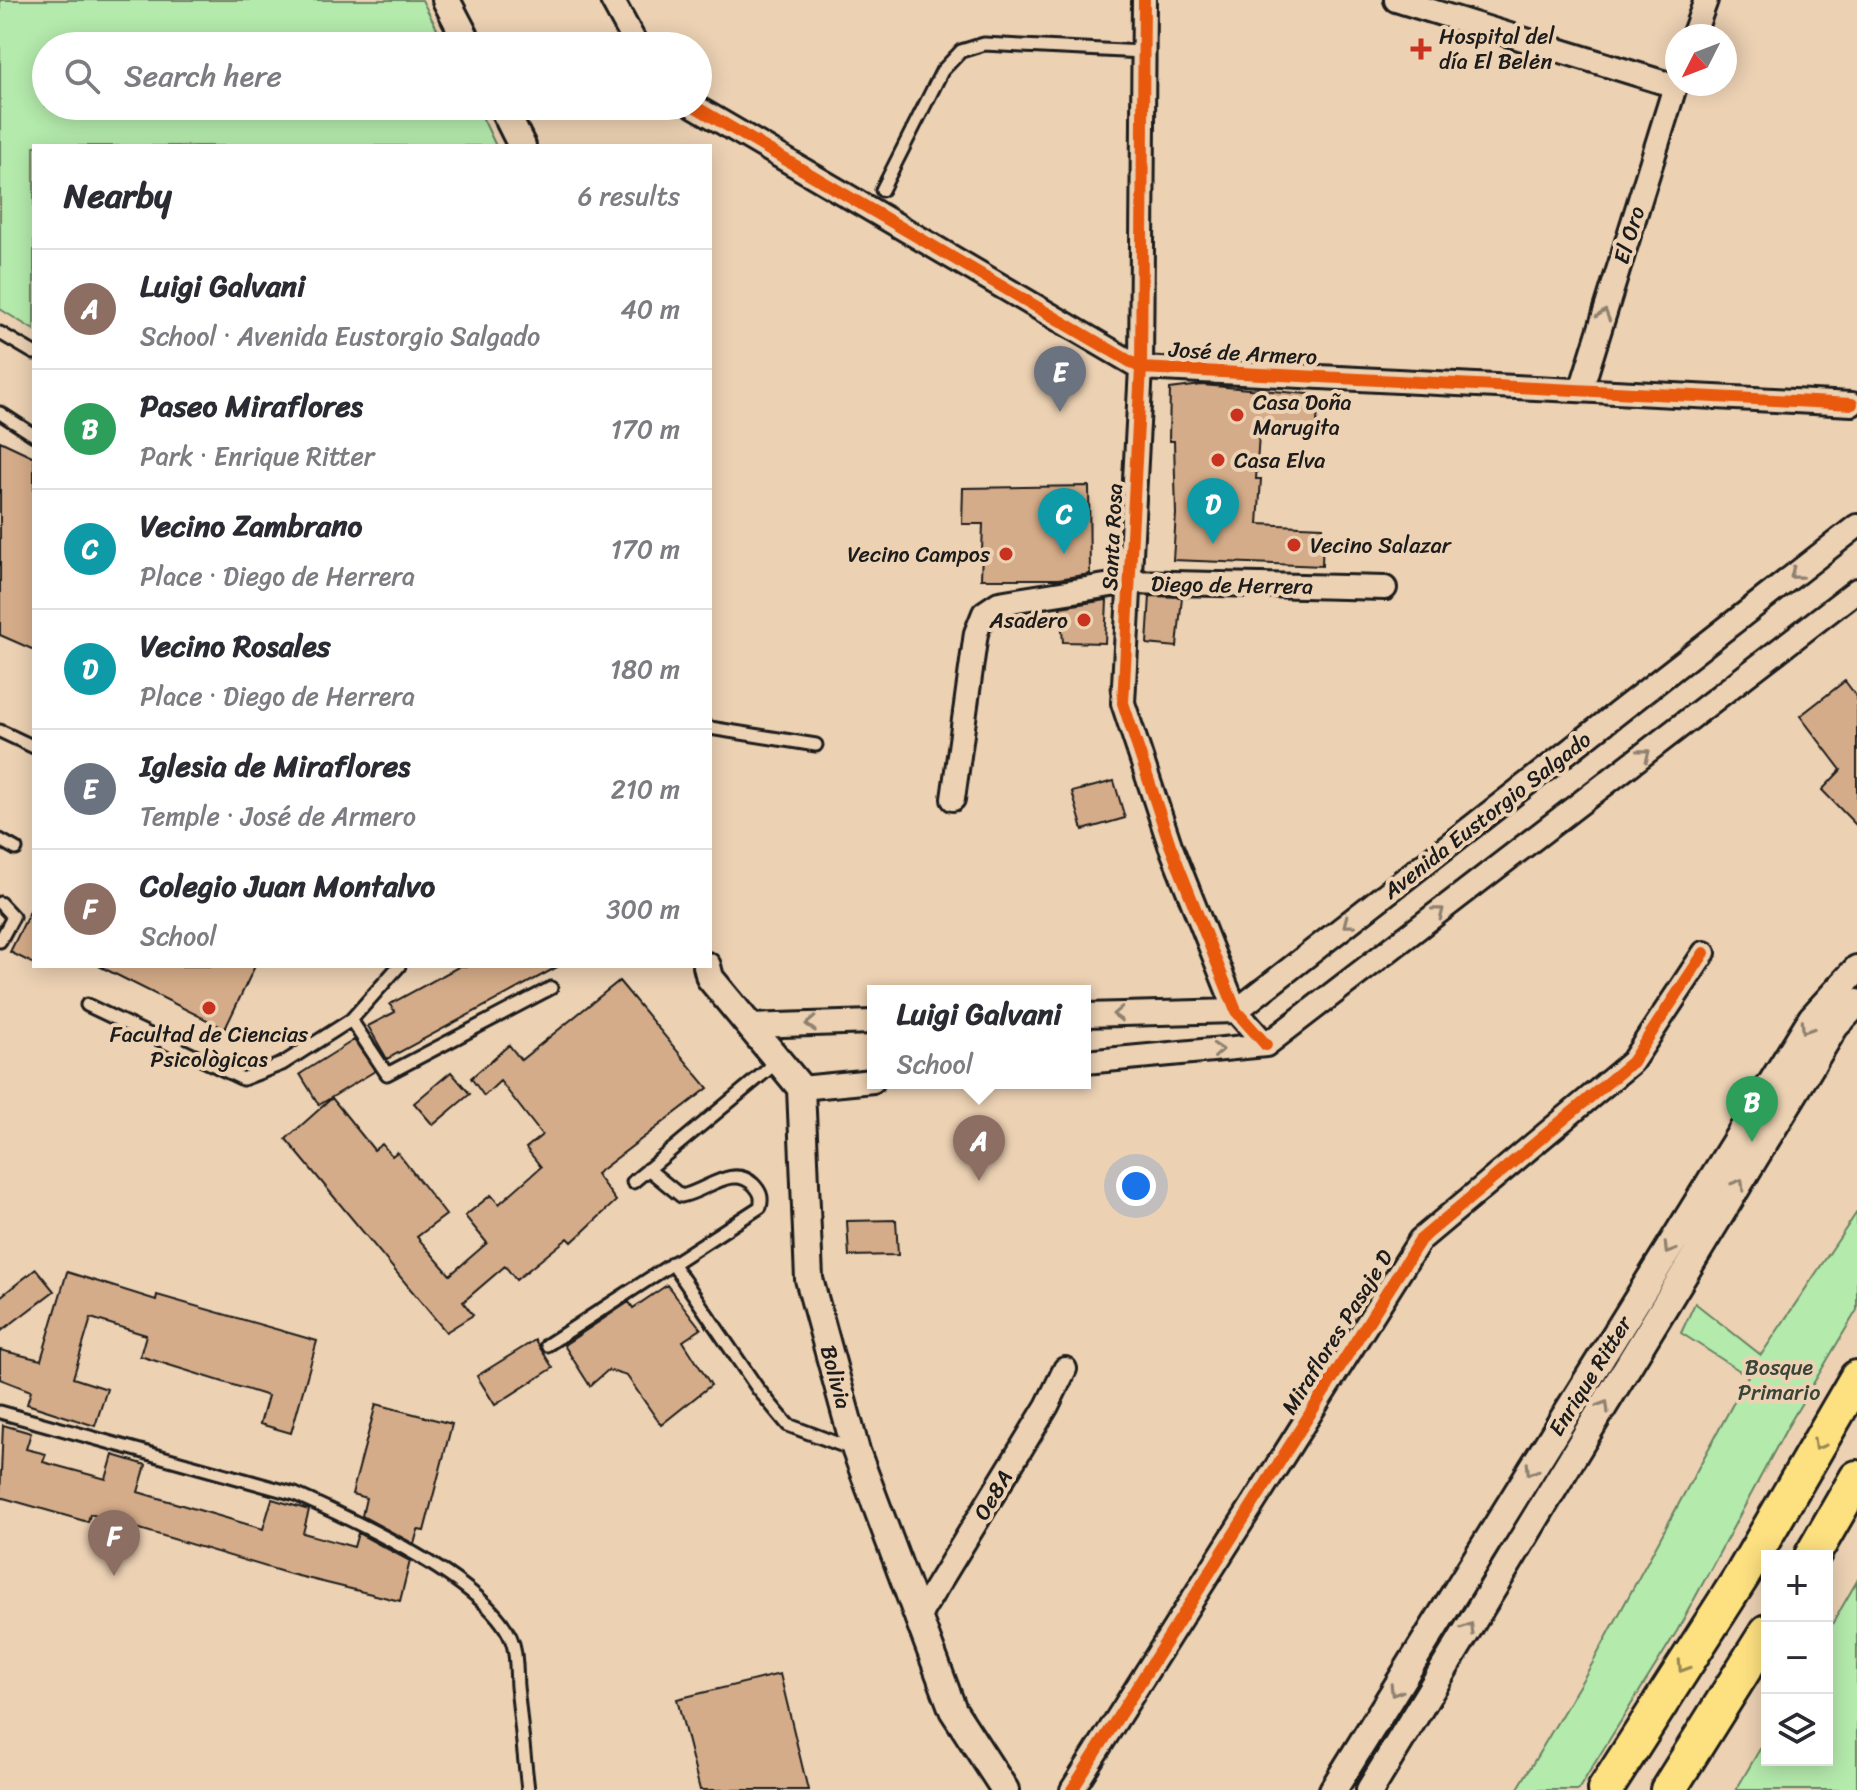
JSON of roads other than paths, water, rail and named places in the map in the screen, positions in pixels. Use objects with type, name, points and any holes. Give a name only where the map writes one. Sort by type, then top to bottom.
[{"type":"main road","points":[[1605,1790],[1743,1574],[1857,1378]]},
{"type":"main road","points":[[1815,1550],[1857,1478]]},
{"type":"main road","points":[[1668,1790],[1761,1642]]},
{"type":"street","points":[[446,0],[463,32]]},
{"type":"street","points":[[612,0],[629,32]]},
{"type":"street","name":"Santa Rosa","points":[[1144,0],[1141,368],[1123,703],[1170,845],[1236,1011],[1266,1045]]},
{"type":"street","points":[[1396,0],[1665,80]]},
{"type":"street","points":[[1697,24],[1706,0]]},
{"type":"street","name":"El Oro","points":[[1581,390],[1672,96]]},
{"type":"street","name":"José de Armero","points":[[712,117],[1141,368],[1855,401]]},
{"type":"street","points":[[509,120],[521,144]]},
{"type":"street","name":"Avenida Eustorgio Salgado","points":[[1236,1011],[1857,526]]},
{"type":"street","name":"Diego de Herrera","points":[[953,799],[976,633],[984,613],[999,603],[1130,582],[1385,588]]},
{"type":"street","points":[[1091,1061],[1266,1045],[1857,590]]},
{"type":"street","name":"Miraflores Pasaje D","points":[[1072,1790],[1420,1240],[1632,1062],[1704,953]]},
{"type":"street","points":[[708,968],[710,978],[801,1088],[867,1082]]},
{"type":"street","name":"Enrique Ritter","points":[[1333,1790],[1812,1018],[1857,969]]},
{"type":"street","name":"Enrique Ritter","points":[[1370,1790],[1835,1026],[1857,1003]]},
{"type":"street","points":[[1091,1015],[1236,1011]]},
{"type":"street","points":[[749,1026],[867,1022]]},
{"type":"street","name":"Bolivia","points":[[801,1088],[809,1279],[856,1451],[953,1710],[1005,1790]]},
{"type":"street","name":"Oe8A","points":[[917,1619],[1047,1406],[1065,1369]]},
{"type":"lane","points":[[882,190],[942,71],[961,51],[984,44],[1143,52]]},
{"type":"lane","points":[[0,333],[32,352]]},
{"type":"lane","points":[[0,413],[32,434]]},
{"type":"lane","points":[[712,728],[816,745]]},
{"type":"lane","points":[[0,731],[32,746]]},
{"type":"lane","points":[[0,840],[16,849]]},
{"type":"lane","points":[[0,903],[13,917],[0,941]]},
{"type":"lane","points":[[87,1005],[243,1079],[282,1064],[351,1020],[397,968]]},
{"type":"lane","points":[[351,1020],[387,1074],[551,988]]},
{"type":"lane","points":[[633,1182],[777,1062]]},
{"type":"lane","points":[[547,1345],[760,1207],[762,1200],[757,1188],[740,1175],[695,1194],[681,1196],[648,1169]]},
{"type":"lane","points":[[672,1263],[758,1389],[788,1425],[856,1451]]},
{"type":"lane","points":[[0,1412],[295,1494],[339,1514],[469,1590],[499,1619],[513,1644],[528,1790]]},
{"type":"place","name":"Hospital del día El Belėn","points":[[1421,49]]},
{"type":"place","name":"Iglesia de Miraflores","points":[[1060,412]]},
{"type":"place","name":"Casa Doña Marugita","points":[[1237,415]]},
{"type":"place","name":"Casa Elva","points":[[1218,460]]},
{"type":"place","name":"Vecino Rosales","points":[[1213,544]]},
{"type":"place","name":"Vecino Salazar","points":[[1294,545]]},
{"type":"place","name":"Vecino Campos","points":[[1006,554]]},
{"type":"place","name":"Vecino Zambrano","points":[[1064,554]]},
{"type":"place","name":"Asadero","points":[[1084,620]]},
{"type":"place","name":"Facultad de Ciencias Psicològicas","points":[[209,1008]]},
{"type":"place","name":"Paseo Miraflores","points":[[1752,1142]]},
{"type":"place","name":"Luigi Galvani","points":[[979,1181]]},
{"type":"place","name":"Colegio Juan Montalvo","points":[[114,1576]]},
{"type":"park label","name":"Bosque Primario","points":[[1779,1380]]}]
